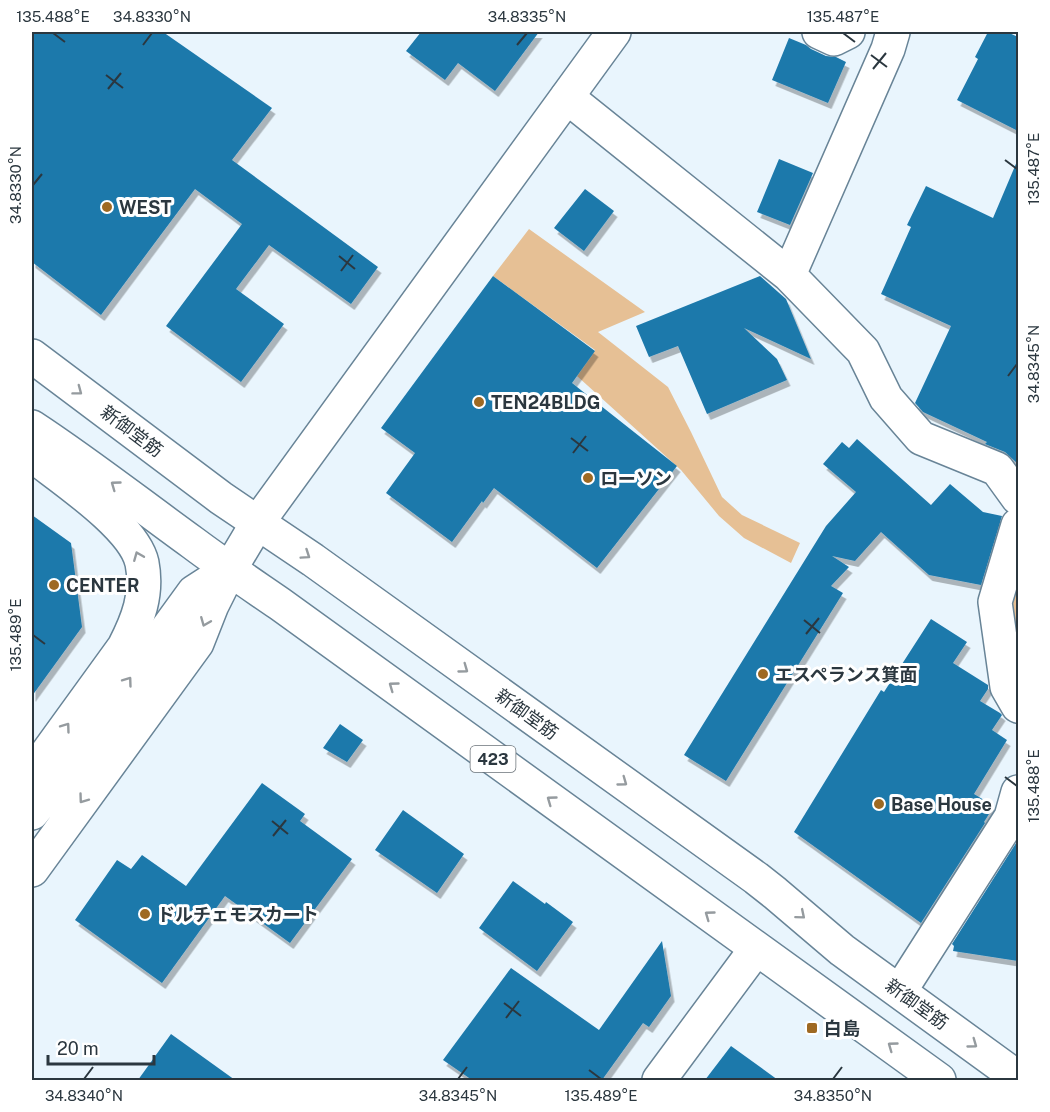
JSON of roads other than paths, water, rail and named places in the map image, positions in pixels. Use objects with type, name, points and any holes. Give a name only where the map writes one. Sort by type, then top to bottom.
[{"type":"main road","points":[[32,870],[197,643],[230,569],[258,522],[614,32]]},
{"type":"main road","points":[[819,32],[834,39],[848,32]]},
{"type":"main road","points":[[789,275],[888,49],[893,32]]},
{"type":"main road","points":[[567,97],[789,275],[863,351],[886,398],[921,438],[997,469],[1018,498]]},
{"type":"main road","name":"新御堂筋","points":[[32,356],[222,498],[332,573],[756,878],[831,941],[1018,1078]]},
{"type":"main road","name":"423","points":[[32,427],[66,449],[939,1080]]},
{"type":"main road","points":[[32,455],[105,513],[126,535],[138,552],[142,563],[144,583],[141,607],[124,646],[32,774]]},
{"type":"main road","points":[[1018,525],[995,602],[1007,687],[1018,706]]},
{"type":"main road","points":[[32,813],[194,592],[230,569]]},
{"type":"main road","points":[[900,991],[1011,817],[1018,792]]},
{"type":"main road","points":[[659,1080],[756,949]]},
{"type":"place","name":"WEST","points":[[107,207]]},
{"type":"place","name":"TEN24BLDG","points":[[479,402]]},
{"type":"place","name":"ローソン","points":[[588,478]]},
{"type":"place","name":"CENTER","points":[[54,585]]},
{"type":"place","name":"エスペランス箕面","points":[[763,674]]},
{"type":"place","name":"Base House","points":[[879,804]]},
{"type":"place","name":"ドルチェモスカート","points":[[145,914]]},
{"type":"place","name":"白島","points":[[812,1028]]}]
